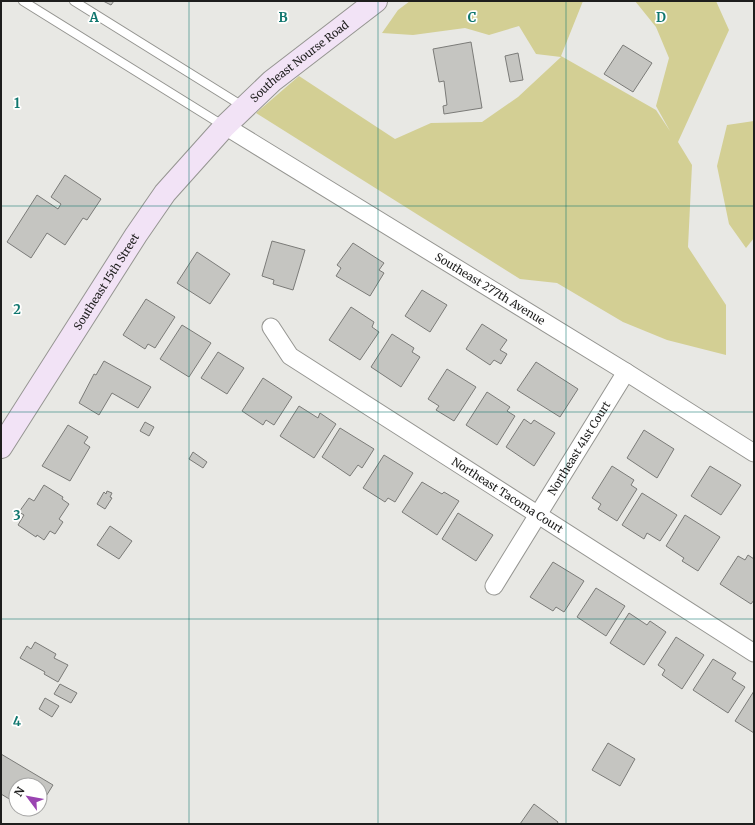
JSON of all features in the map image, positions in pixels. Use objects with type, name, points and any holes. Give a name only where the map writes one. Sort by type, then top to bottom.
[{"type":"street","name":"Southeast Nourse Road","points":[[225,126],[272,81],[376,1]]},
{"type":"street","name":"Southeast 277th Avenue","points":[[225,126],[626,372],[754,453]]},
{"type":"street","name":"Southeast 15th Street","points":[[1,447],[136,235],[165,193],[225,126]]},
{"type":"street","name":"Northeast Tacoma Court","points":[[271,327],[290,356],[754,653]]},
{"type":"street","name":"Northeast 41st Court","points":[[494,586],[626,372]]},
{"type":"lane","points":[[22,1],[225,126]]},
{"type":"lane","points":[[74,1],[245,107]]},
{"type":"shaded area","points":[[410,1],[583,1],[561,56],[656,110],[670,131],[656,106],[669,58],[656,27],[635,1],[716,1],[729,30],[678,142],[692,165],[688,247],[726,305],[726,355],[667,340],[623,322],[557,283],[520,279],[256,113],[299,76],[395,139],[431,123],[482,122],[518,97],[561,57],[536,54],[519,26],[489,35],[465,28],[413,35],[382,33],[398,10]]},
{"type":"shaded area","points":[[754,121],[754,238],[746,248],[729,224],[717,166],[727,125]]},
{"type":"building","points":[[103,1],[114,1],[111,5]]},
{"type":"building","points":[[471,42],[482,108],[444,114],[443,106],[447,105],[444,81],[439,82],[433,49]]},
{"type":"building","points":[[623,45],[652,63],[633,92],[604,74]]},
{"type":"building","points":[[518,53],[523,80],[510,82],[505,56]]},
{"type":"building","points":[[65,175],[101,199],[87,220],[83,218],[65,245],[47,233],[31,258],[7,242],[37,195],[58,209],[61,204],[51,197]]},
{"type":"building","points":[[272,241],[305,250],[293,290],[273,284],[274,280],[262,276]]},
{"type":"building","points":[[353,243],[384,263],[379,270],[384,273],[370,296],[336,276],[341,268],[337,265]]},
{"type":"building","points":[[197,252],[230,274],[210,304],[177,283]]},
{"type":"building","points":[[422,290],[447,305],[430,332],[405,316]]},
{"type":"building","points":[[146,299],[175,317],[155,348],[148,344],[145,349],[123,335]]},
{"type":"building","points":[[351,307],[374,322],[372,327],[379,332],[360,360],[329,340]]},
{"type":"building","points":[[482,324],[507,340],[500,350],[507,354],[501,364],[494,360],[490,365],[466,349]]},
{"type":"building","points":[[182,325],[211,343],[189,377],[160,359]]},
{"type":"building","points":[[392,334],[414,348],[412,352],[420,357],[401,387],[371,367]]},
{"type":"building","points":[[218,352],[244,368],[227,394],[201,378]]},
{"type":"building","points":[[104,361],[151,387],[138,408],[112,393],[99,415],[79,403],[94,374],[96,375]]},
{"type":"building","points":[[536,362],[578,389],[560,417],[517,390]]},
{"type":"building","points":[[447,369],[476,387],[454,421],[436,410],[439,406],[428,399]]},
{"type":"building","points":[[263,378],[292,397],[274,425],[266,420],[263,425],[242,411]]},
{"type":"building","points":[[487,392],[510,407],[507,411],[515,416],[497,445],[466,425]]},
{"type":"building","points":[[299,406],[318,418],[320,413],[336,424],[314,458],[280,436]]},
{"type":"building","points":[[524,419],[531,424],[534,420],[555,433],[534,466],[506,447]]},
{"type":"building","points":[[145,422],[154,427],[149,436],[140,431]]},
{"type":"building","points":[[68,425],[88,437],[84,443],[90,447],[70,481],[42,466]]},
{"type":"building","points":[[340,428],[374,449],[362,468],[358,465],[350,476],[322,457]]},
{"type":"building","points":[[644,430],[674,449],[657,478],[627,458]]},
{"type":"building","points":[[193,452],[207,462],[203,468],[189,459]]},
{"type":"building","points":[[384,455],[413,473],[395,502],[388,498],[385,502],[363,488]]},
{"type":"building","points":[[612,466],[634,480],[631,485],[637,489],[617,521],[598,509],[601,504],[592,498]]},
{"type":"building","points":[[710,466],[741,485],[721,515],[691,496]]},
{"type":"building","points":[[422,482],[442,494],[444,492],[459,501],[437,535],[402,512]]},
{"type":"building","points":[[44,485],[63,497],[62,499],[69,504],[59,519],[63,522],[55,534],[50,531],[44,540],[37,535],[36,537],[18,525],[24,515],[19,512],[29,498],[34,501]]},
{"type":"building","points":[[107,491],[112,493],[110,497],[112,498],[105,509],[97,504],[104,492],[106,494]]},
{"type":"building","points":[[642,493],[677,515],[660,541],[647,533],[644,539],[622,525]]},
{"type":"building","points":[[458,513],[493,535],[476,561],[442,539]]},
{"type":"building","points":[[685,515],[720,537],[698,571],[682,561],[684,558],[666,546]]},
{"type":"building","points":[[110,526],[132,541],[119,559],[97,545]]},
{"type":"building","points":[[748,555],[754,559],[754,600],[751,604],[720,584],[738,556],[745,560]]},
{"type":"building","points":[[553,562],[584,581],[564,612],[556,607],[553,611],[530,597]]},
{"type":"building","points":[[596,588],[625,606],[606,636],[577,617]]},
{"type":"building","points":[[629,613],[647,625],[650,621],[666,632],[644,665],[610,643]]},
{"type":"building","points":[[676,637],[704,655],[682,689],[662,675],[665,670],[658,665]]},
{"type":"building","points":[[35,642],[56,654],[54,658],[68,665],[58,682],[44,674],[45,672],[20,658],[27,646],[31,649]]},
{"type":"building","points":[[713,659],[736,673],[732,679],[745,687],[728,713],[693,690]]},
{"type":"building","points":[[60,684],[77,693],[71,703],[54,694]]},
{"type":"building","points":[[754,691],[754,733],[735,721]]},
{"type":"building","points":[[45,698],[59,706],[52,717],[39,709]]},
{"type":"building","points":[[608,743],[635,759],[620,786],[592,770]]},
{"type":"building","points":[[1,754],[40,777],[8,777],[8,798],[1,794]]},
{"type":"building","points":[[48,782],[53,785],[48,793]]},
{"type":"building","points":[[534,804],[558,822],[557,824],[520,824]]}]
